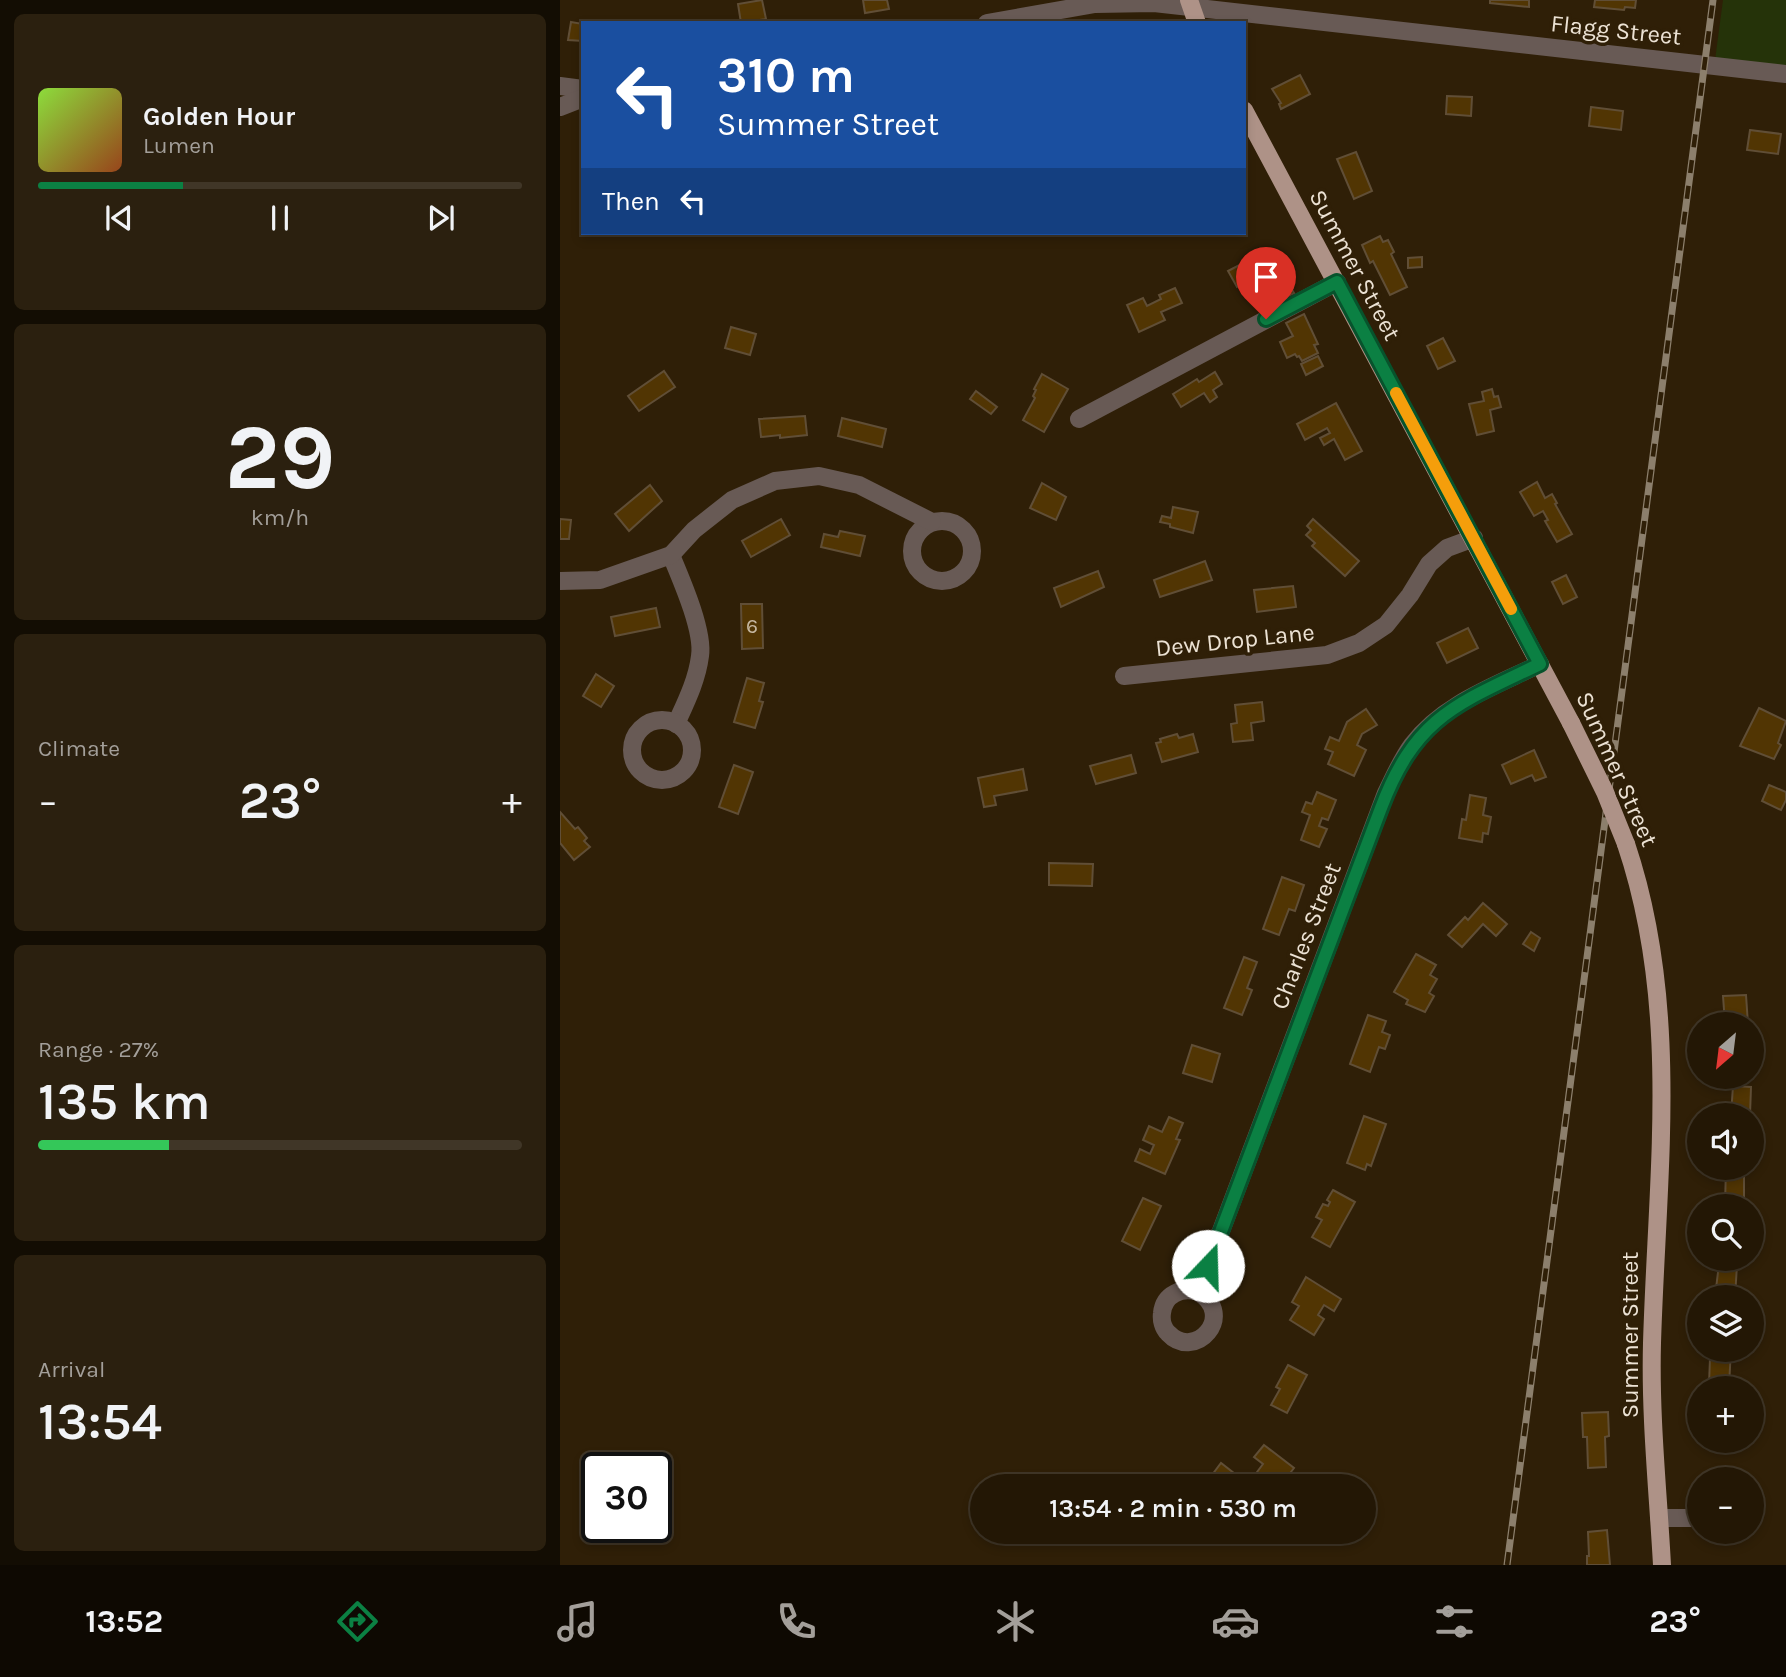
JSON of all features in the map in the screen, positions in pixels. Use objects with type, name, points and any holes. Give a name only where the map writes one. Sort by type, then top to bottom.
[{"type":"main road","name":"Summer Street","points":[[1246,114],[1572,723],[1626,844],[1652,947],[1661,1031],[1662,1096],[1652,1346],[1662,1565]]},
{"type":"street","name":"Flagg Street","points":[[997,21],[1076,6],[1114,2],[1154,3],[1192,10],[1786,74]]},
{"type":"street","points":[[560,86],[581,89]]},
{"type":"street","points":[[560,107],[581,99]]},
{"type":"street","points":[[1079,419],[1337,282]]},
{"type":"street","points":[[560,581],[600,580],[671,555],[694,530],[732,500],[775,481],[819,476],[859,485],[932,522]]},
{"type":"street","name":"Dew Drop Lane","points":[[1124,676],[1316,657],[1359,643],[1386,625],[1429,565],[1447,548],[1474,538]]},
{"type":"street","points":[[671,555],[691,604],[701,653],[691,690],[676,724]]},
{"type":"street","name":"Charles Street","points":[[1198,1292],[1386,793],[1401,762],[1417,739],[1444,715],[1468,699],[1540,664]]},
{"type":"street","points":[[1659,1518],[1687,1518]]},
{"type":"green space","points":[[1723,0],[1786,0],[1786,68],[1715,60]]},
{"type":"building","points":[[762,0],[766,19],[741,21],[738,4]]},
{"type":"building","points":[[863,0],[887,0],[889,9],[865,13]]},
{"type":"building","points":[[1490,0],[1529,0],[1529,7],[1490,3]]},
{"type":"building","points":[[1595,0],[1636,0],[1635,8],[1625,7],[1624,10],[1594,7]]},
{"type":"building","points":[[571,22],[581,24],[581,41],[568,40]]},
{"type":"building","points":[[1300,75],[1310,94],[1281,109],[1281,103],[1272,89]]},
{"type":"building","points":[[1447,96],[1472,97],[1471,116],[1446,114]]},
{"type":"building","points":[[1591,107],[1623,111],[1621,130],[1589,126]]},
{"type":"building","points":[[1750,130],[1781,134],[1778,154],[1747,150]]},
{"type":"building","points":[[1356,152],[1372,191],[1354,199],[1337,159]]},
{"type":"building","points":[[1380,236],[1383,242],[1388,240],[1394,252],[1391,254],[1407,287],[1390,295],[1362,245]]},
{"type":"building","points":[[1422,257],[1422,267],[1408,268],[1408,258]]},
{"type":"building","points":[[1247,261],[1254,274],[1264,269],[1272,284],[1285,277],[1294,293],[1275,303],[1270,293],[1262,298],[1252,279],[1237,287],[1228,271]]},
{"type":"building","points":[[1175,288],[1182,303],[1161,312],[1165,320],[1139,332],[1127,305],[1143,298],[1147,306],[1161,299],[1159,295]]},
{"type":"building","points":[[1304,314],[1318,344],[1314,345],[1318,353],[1302,361],[1295,354],[1287,358],[1280,342],[1293,336],[1286,323]]},
{"type":"building","points":[[731,327],[756,334],[750,355],[725,348]]},
{"type":"building","points":[[1443,338],[1455,361],[1438,369],[1427,346]]},
{"type":"building","points":[[1318,356],[1323,366],[1306,375],[1301,364]]},
{"type":"building","points":[[664,371],[675,387],[639,411],[628,396]]},
{"type":"building","points":[[1215,372],[1222,384],[1213,390],[1217,397],[1210,402],[1204,393],[1181,407],[1173,394],[1197,379],[1199,382]]},
{"type":"building","points":[[1042,374],[1068,389],[1044,432],[1023,420],[1035,398],[1034,389]]},
{"type":"building","points":[[1492,389],[1494,397],[1498,396],[1501,407],[1490,410],[1494,431],[1477,435],[1469,404],[1484,401],[1482,392]]},
{"type":"building","points":[[976,391],[997,407],[991,414],[970,399]]},
{"type":"building","points":[[1336,403],[1362,451],[1345,460],[1334,439],[1324,445],[1320,438],[1330,433],[1327,428],[1305,440],[1297,424]]},
{"type":"building","points":[[805,416],[807,435],[761,437],[759,419]]},
{"type":"building","points":[[842,418],[886,429],[882,447],[838,436]]},
{"type":"building","points":[[1537,482],[1545,498],[1552,494],[1572,534],[1557,542],[1545,521],[1548,520],[1543,511],[1534,516],[1520,492]]},
{"type":"building","points":[[1042,483],[1066,497],[1056,520],[1030,508]]},
{"type":"building","points":[[650,485],[662,501],[629,531],[615,514]]},
{"type":"building","points":[[1173,507],[1198,512],[1193,533],[1160,522],[1162,516],[1171,518]]},
{"type":"building","points":[[560,519],[571,520],[569,539],[560,539]]},
{"type":"building","points":[[781,519],[790,535],[751,557],[742,541]]},
{"type":"building","points":[[1313,519],[1359,561],[1345,576],[1312,546],[1315,543],[1306,535],[1311,530],[1307,526]]},
{"type":"building","points":[[840,531],[865,536],[860,556],[821,547],[824,534],[838,537]]},
{"type":"building","points":[[1205,561],[1212,580],[1160,597],[1154,580]]},
{"type":"building","points":[[1098,571],[1104,587],[1061,607],[1054,588]]},
{"type":"building","points":[[1566,575],[1577,597],[1563,604],[1552,582]]},
{"type":"building","points":[[1293,586],[1296,607],[1257,612],[1254,590]]},
{"type":"building","points":[[741,604],[762,604],[763,648],[742,649]]},
{"type":"building","points":[[656,608],[660,627],[615,636],[611,617]]},
{"type":"building","points":[[1468,628],[1478,648],[1447,663],[1437,643]]},
{"type":"building","points":[[596,674],[614,686],[601,707],[583,696]]},
{"type":"building","points":[[747,678],[764,683],[759,701],[763,702],[755,728],[734,722]]},
{"type":"building","points":[[1262,702],[1264,721],[1251,723],[1253,740],[1233,742],[1231,724],[1237,723],[1235,705]]},
{"type":"building","points":[[1759,708],[1786,721],[1778,743],[1781,745],[1774,759],[1740,746]]},
{"type":"building","points":[[1366,709],[1377,725],[1362,734],[1357,745],[1366,750],[1354,776],[1328,764],[1333,752],[1325,749],[1330,737],[1339,741],[1347,722]]},
{"type":"building","points":[[1177,734],[1179,738],[1193,734],[1198,752],[1162,762],[1156,743],[1161,742],[1160,739]]},
{"type":"building","points":[[1534,750],[1546,777],[1535,781],[1532,775],[1511,784],[1502,765]]},
{"type":"building","points":[[1131,755],[1136,773],[1096,784],[1090,766]]},
{"type":"building","points":[[734,765],[753,772],[738,814],[719,807]]},
{"type":"building","points":[[1023,769],[1027,790],[994,796],[996,805],[984,807],[978,778]]},
{"type":"building","points":[[1769,785],[1786,792],[1786,800],[1781,810],[1762,801]]},
{"type":"building","points":[[1317,792],[1336,800],[1328,820],[1322,818],[1319,826],[1327,829],[1319,847],[1301,840],[1310,815],[1302,812],[1306,802],[1312,804]]},
{"type":"building","points":[[1470,795],[1486,798],[1483,815],[1491,817],[1488,834],[1483,833],[1482,842],[1459,838],[1462,819],[1466,820]]},
{"type":"building","points":[[560,812],[575,829],[578,827],[590,847],[574,860],[560,843]]},
{"type":"building","points":[[1049,863],[1093,864],[1092,886],[1049,885]]},
{"type":"building","points":[[1282,877],[1304,885],[1295,911],[1289,909],[1279,935],[1263,929]]},
{"type":"building","points":[[1483,903],[1507,924],[1496,936],[1483,924],[1462,947],[1448,935],[1465,917],[1468,920]]},
{"type":"building","points":[[1531,932],[1540,938],[1534,951],[1523,944]]},
{"type":"building","points":[[1416,954],[1436,965],[1430,975],[1437,979],[1429,993],[1434,996],[1425,1012],[1406,1004],[1408,1000],[1394,992]]},
{"type":"building","points":[[1244,957],[1257,962],[1247,988],[1252,990],[1242,1015],[1224,1008]]},
{"type":"building","points":[[1746,995],[1747,1012],[1724,1012],[1723,996]]},
{"type":"building","points":[[1368,1015],[1386,1021],[1382,1032],[1390,1035],[1385,1049],[1379,1047],[1370,1072],[1350,1064]]},
{"type":"building","points":[[1192,1045],[1220,1054],[1212,1082],[1183,1073]]},
{"type":"building","points":[[1733,1089],[1751,1089],[1750,1103],[1732,1103]]},
{"type":"building","points":[[1364,1116],[1386,1124],[1371,1166],[1367,1164],[1365,1170],[1347,1163]]},
{"type":"building","points":[[1169,1117],[1183,1123],[1176,1139],[1180,1140],[1165,1174],[1135,1161],[1140,1149],[1150,1154],[1154,1145],[1143,1140],[1149,1126],[1162,1132]]},
{"type":"building","points":[[1726,1180],[1744,1180],[1744,1194],[1725,1194]]},
{"type":"building","points":[[1333,1190],[1355,1202],[1330,1247],[1312,1237],[1322,1220],[1316,1217],[1323,1204],[1328,1206],[1330,1202],[1327,1200]]},
{"type":"building","points":[[1143,1198],[1161,1206],[1140,1250],[1122,1241]]},
{"type":"building","points":[[1718,1271],[1737,1271],[1736,1285],[1716,1285]]},
{"type":"building","points":[[1306,1277],[1341,1299],[1334,1311],[1324,1305],[1318,1315],[1324,1319],[1314,1335],[1290,1320],[1299,1306],[1292,1302]]},
{"type":"building","points":[[1710,1362],[1730,1362],[1730,1376],[1709,1376]]},
{"type":"building","points":[[1288,1365],[1307,1375],[1287,1413],[1271,1405],[1280,1389],[1276,1387]]},
{"type":"building","points":[[1608,1412],[1606,1467],[1588,1468],[1587,1437],[1583,1437],[1582,1413]]},
{"type":"building","points":[[1264,1445],[1294,1468],[1289,1474],[1256,1474],[1263,1464],[1254,1457]]},
{"type":"building","points":[[1221,1463],[1235,1474],[1213,1474]]},
{"type":"building","points":[[1607,1530],[1610,1565],[1587,1565],[1588,1532]]},
{"type":"railway","points":[[1507,1565],[1713,0]]},
{"type":"slow traffic","points":[[1396,393],[1511,609]]},
{"type":"route","points":[[1208,1266],[1386,793],[1401,762],[1417,739],[1444,715],[1468,699],[1540,664],[1337,282],[1266,319]]}]
